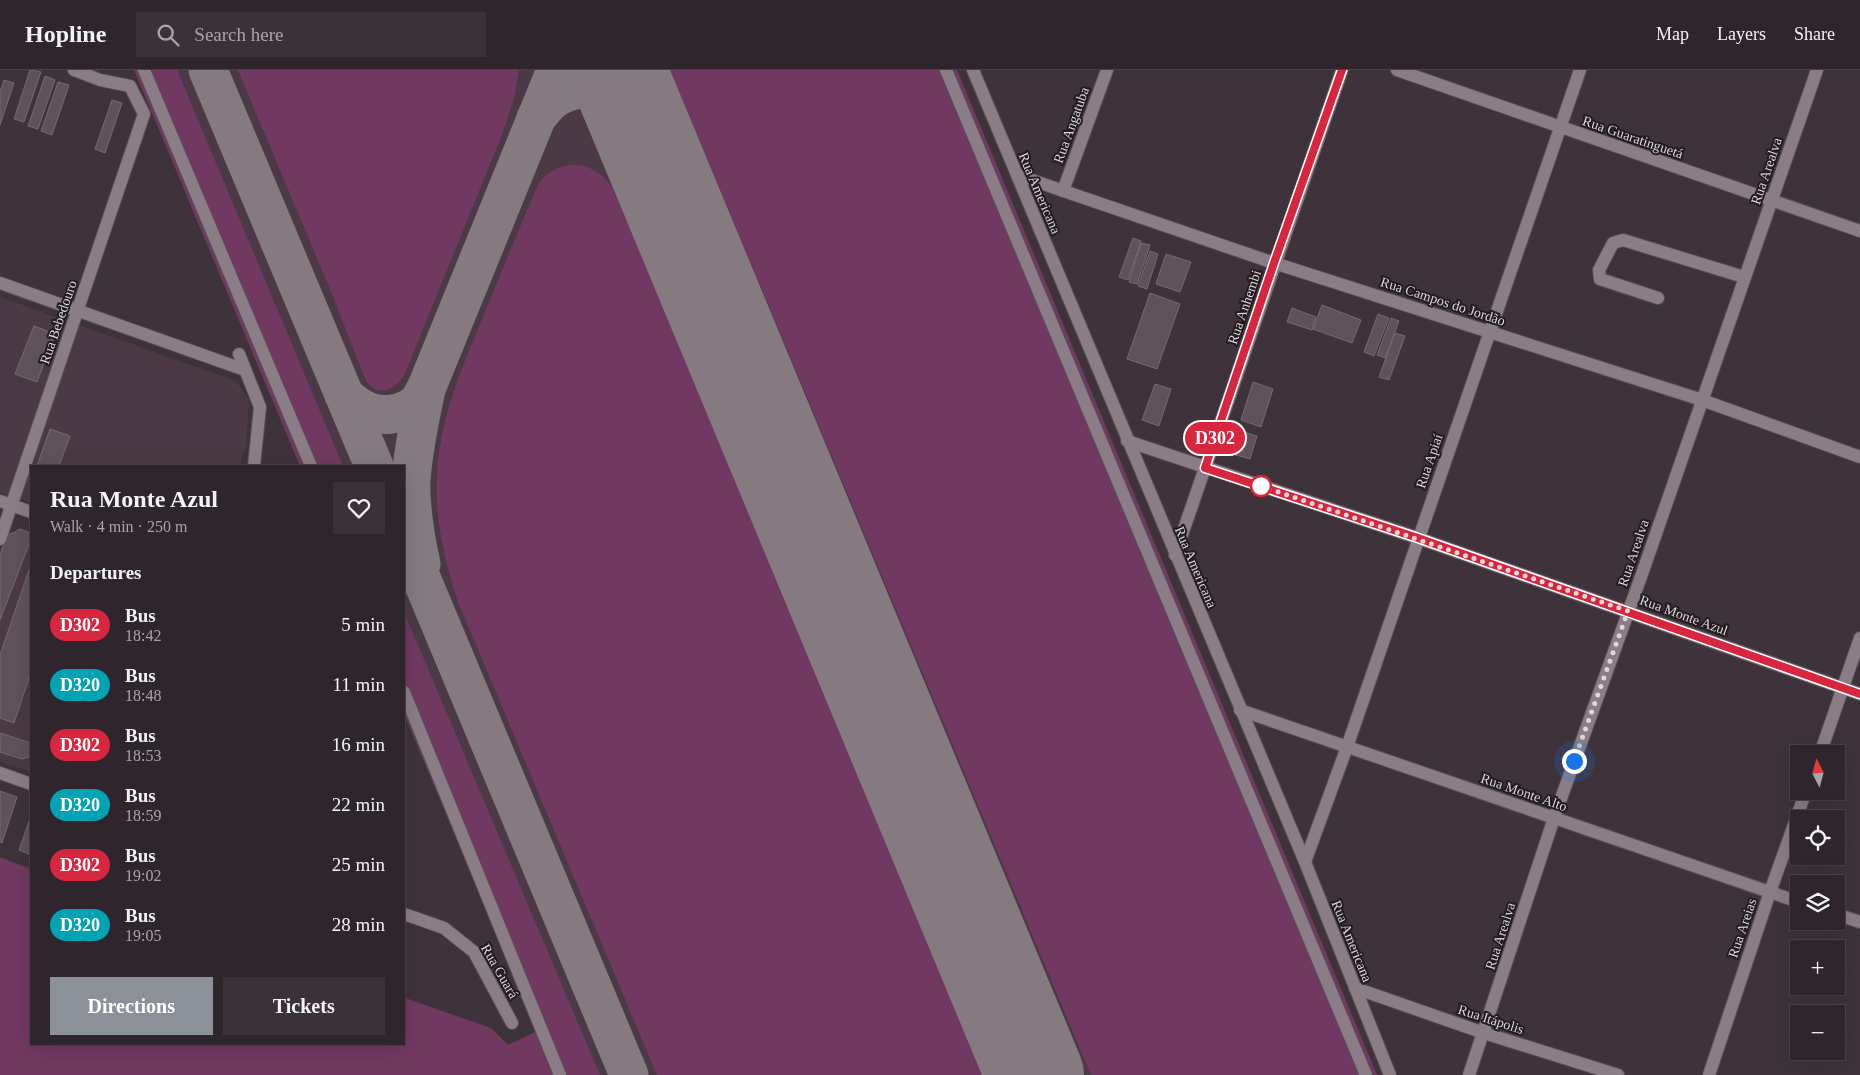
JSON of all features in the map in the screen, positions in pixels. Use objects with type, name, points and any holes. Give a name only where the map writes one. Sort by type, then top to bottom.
[{"type":"street","name":"Rua Bebedouro","points":[[0,539],[6,503],[78,311],[144,114],[130,86],[100,80],[74,70]]},
{"type":"street","points":[[144,70],[310,465]]},
{"type":"street","points":[[946,70],[1366,1075]]},
{"type":"street","name":"Rua Americana","points":[[973,70],[1305,862],[1390,1075]]},
{"type":"street","name":"Rua Angatuba","points":[[1063,191],[1107,70]]},
{"type":"street","name":"Rua Anhembi","points":[[1175,555],[1342,70]]},
{"type":"street","name":"Rua Guaratinguetá","points":[[1397,70],[1860,231]]},
{"type":"street","name":"Rua Apiaí","points":[[1305,862],[1347,747],[1580,70]]},
{"type":"street","name":"Rua Arealva","points":[[1469,1075],[1554,818],[1817,70]]},
{"type":"street","name":"Rua Campos do Jordão","points":[[1017,175],[1274,263],[1702,400],[1860,457]]},
{"type":"street","points":[[1658,298],[1600,279],[1600,270],[1613,243],[1623,240],[1744,277]]},
{"type":"street","points":[[0,283],[246,370]]},
{"type":"street","points":[[239,354],[260,407],[254,465]]},
{"type":"street","name":"Rua Monte Azul","points":[[1128,441],[1418,538],[1860,694]]},
{"type":"street","points":[[6,503],[30,512]]},
{"type":"street","points":[[1823,745],[1860,638]]},
{"type":"street","points":[[405,694],[560,1075]]},
{"type":"street","name":"Rua Monte Alto","points":[[1240,710],[1790,899]]},
{"type":"street","points":[[0,773],[30,784]]},
{"type":"street","name":"Rua Areias","points":[[1709,1075],[1803,800]]},
{"type":"street","name":"Rua Guará","points":[[405,914],[444,928],[474,952],[512,1023]]},
{"type":"street","points":[[1845,917],[1860,922]]},
{"type":"street","name":"Rua Itápolis","points":[[1355,988],[1484,1033],[1618,1075]]},
{"type":"shaded area","points":[[134,70],[956,70],[1377,1075],[0,1075],[0,857],[30,868],[30,1045],[405,1045],[405,997],[491,1028],[508,1045],[537,1031],[405,716],[405,465],[300,465]]},
{"type":"shaded area","points":[[134,70],[177,70],[343,465],[300,465]]},
{"type":"shaded area","points":[[238,70],[519,70],[514,99],[501,137],[406,371],[403,377],[389,390],[377,390],[366,381],[332,294]]},
{"type":"shaded area","points":[[670,70],[957,70],[1377,1075],[1091,1075]]},
{"type":"shaded area","points":[[572,165],[590,168],[604,178],[612,187],[654,282],[773,572],[984,1075],[657,1075],[458,602],[445,557],[439,526],[437,479],[442,435],[453,394],[468,353],[539,183],[554,170]]},
{"type":"shaded area","points":[[0,297],[236,381],[249,400],[246,446],[240,465],[30,465],[30,503],[0,492]]},
{"type":"shaded area","points":[[0,527],[30,538],[30,772],[0,761]]},
{"type":"shaded area","points":[[405,614],[600,1075],[0,1075],[0,858],[30,869],[30,1045],[405,1045],[405,998],[491,1028],[508,1045],[537,1031],[405,716]]},
{"type":"building","points":[[30,70],[41,72],[24,122],[14,119]]},
{"type":"building","points":[[45,76],[55,80],[38,129],[28,126]]},
{"type":"building","points":[[4,80],[14,83],[0,125],[0,92]]},
{"type":"building","points":[[58,82],[69,85],[52,135],[41,131]]},
{"type":"building","points":[[112,100],[122,103],[105,153],[95,149]]},
{"type":"building","points":[[1133,238],[1141,241],[1128,280],[1119,277]]},
{"type":"building","points":[[1141,243],[1150,245],[1137,284],[1129,282]]},
{"type":"building","points":[[1150,251],[1158,254],[1147,289],[1138,286]]},
{"type":"building","points":[[1166,254],[1191,262],[1180,292],[1156,284]]},
{"type":"building","points":[[1150,293],[1180,304],[1157,369],[1127,359]]},
{"type":"building","points":[[1322,305],[1361,320],[1352,343],[1313,329]]},
{"type":"building","points":[[1292,308],[1316,317],[1312,330],[1287,322]]},
{"type":"building","points":[[1378,314],[1389,318],[1374,356],[1364,352]]},
{"type":"building","points":[[1391,318],[1399,321],[1385,358],[1377,355]]},
{"type":"building","points":[[34,326],[55,334],[37,382],[15,374]]},
{"type":"building","points":[[1395,333],[1405,336],[1389,380],[1379,377]]},
{"type":"building","points":[[1253,382],[1273,389],[1261,427],[1241,420]]},
{"type":"building","points":[[1155,384],[1171,389],[1159,426],[1142,420]]},
{"type":"building","points":[[50,429],[70,436],[59,465],[37,465]]},
{"type":"building","points":[[1237,430],[1257,436],[1250,459],[1229,453]]},
{"type":"building","points":[[20,529],[30,533],[30,542],[0,620],[0,555],[7,536]]},
{"type":"building","points":[[30,567],[30,675],[14,723],[0,718],[0,655]]},
{"type":"building","points":[[0,733],[30,743],[30,756],[22,759],[0,752]]},
{"type":"building","points":[[0,791],[17,797],[2,843],[0,842]]},
{"type":"building","points":[[30,819],[30,855],[19,850]]},
{"type":"taxiway","points":[[208,70],[374,465]]},
{"type":"taxiway","points":[[421,564],[413,522],[411,480],[415,445],[426,389],[556,70]]},
{"type":"taxiway","points":[[536,118],[557,97],[575,90],[585,89],[613,95],[622,100],[636,114]]},
{"type":"taxiway","points":[[344,395],[369,412],[391,414],[399,413],[412,407],[419,401],[426,389]]},
{"type":"taxiway","points":[[405,539],[629,1075]]},
{"type":"runway","points":[[617,70],[1035,1075]]},
{"type":"bus line","name":"D302","points":[[1342,70],[1205,468],[1418,538],[1860,694]]},
{"type":"route","points":[[1261,486],[1628,611],[1574,761]]}]
